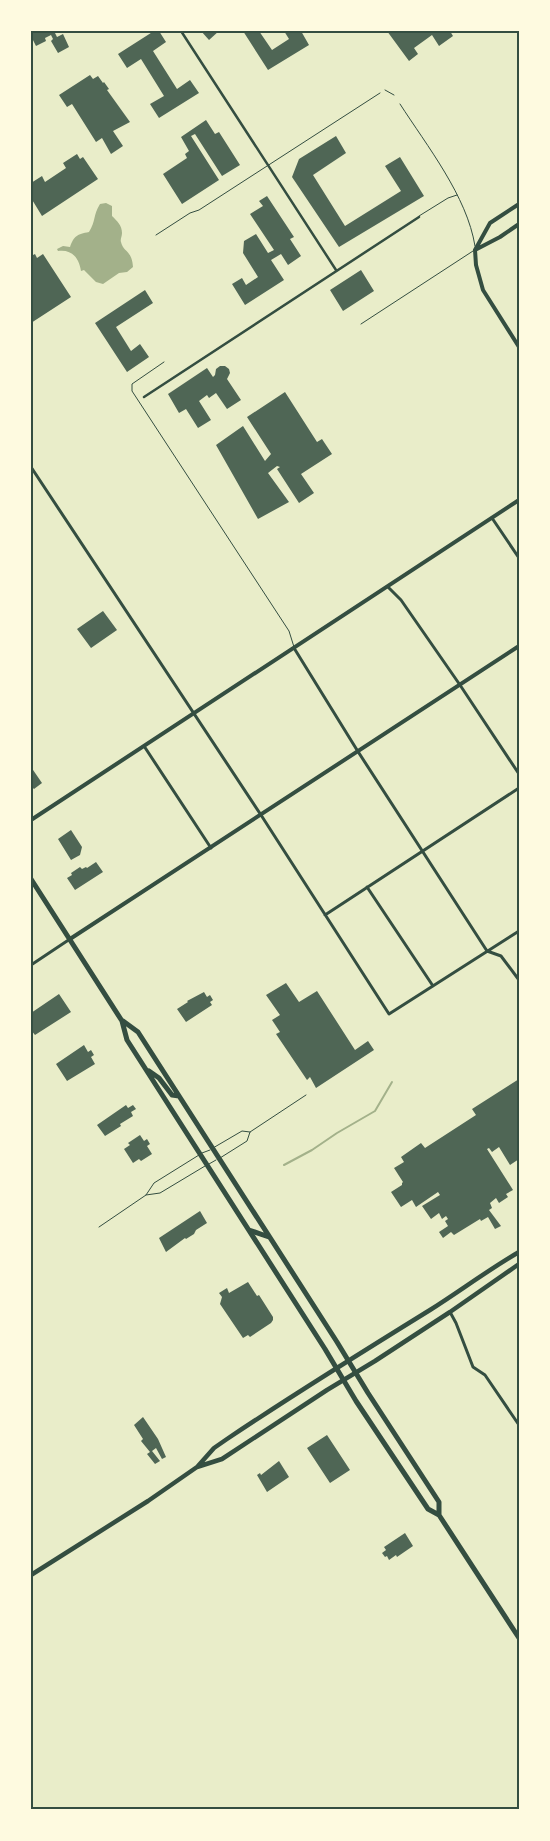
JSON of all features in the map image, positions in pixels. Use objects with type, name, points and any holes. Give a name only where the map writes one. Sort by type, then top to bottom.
[{"type":"main road","points":[[31,879],[122,1021],[127,1040],[208,1164],[343,1380],[428,1510],[440,1515]]},
{"type":"main road","points":[[122,1021],[138,1032],[270,1237],[439,1502],[440,1515],[519,1638]]},
{"type":"main road","points":[[146,1069],[158,1078],[172,1095],[179,1096]]},
{"type":"main road","points":[[248,1230],[270,1237]]},
{"type":"main road","points":[[31,1575],[148,1501],[197,1467],[214,1448],[227,1438],[432,1309],[486,1271],[519,1252]]},
{"type":"main road","points":[[197,1467],[222,1459],[450,1312],[519,1264]]},
{"type":"street","points":[[181,31],[336,270]]},
{"type":"street","points":[[519,204],[490,223],[476,250],[476,265],[483,290],[519,347]]},
{"type":"street","points":[[144,397],[419,217]]},
{"type":"street","points":[[476,250],[519,224]]},
{"type":"street","points":[[31,467],[390,1014],[519,930]]},
{"type":"street","points":[[31,820],[519,500]]},
{"type":"street","points":[[492,518],[519,558]]},
{"type":"street","points":[[388,586],[401,600],[519,774]]},
{"type":"street","points":[[31,965],[357,750],[519,646]]},
{"type":"street","points":[[294,648],[357,750],[487,951],[501,956],[519,980]]},
{"type":"street","points":[[144,746],[211,848]]},
{"type":"street","points":[[325,915],[519,788]]},
{"type":"street","points":[[367,888],[433,986]]},
{"type":"street","points":[[450,1312],[473,1366],[486,1375],[519,1425]]},
{"type":"lane","points":[[385,90],[394,95]]},
{"type":"lane","points":[[156,235],[190,213],[199,210],[380,92]]},
{"type":"lane","points":[[361,324],[476,250],[469,223],[458,194],[400,104]]},
{"type":"lane","points":[[419,217],[448,198],[458,194]]},
{"type":"lane","points":[[164,362],[132,384],[132,391],[289,631],[294,648]]},
{"type":"lane","points":[[146,1195],[160,1193],[247,1141],[250,1132],[306,1095]]},
{"type":"lane","points":[[99,1227],[146,1195],[154,1183],[242,1130],[250,1132]]},
{"type":"shaded area","points":[[106,203],[112,206],[112,216],[119,223],[122,233],[122,245],[131,257],[133,267],[127,272],[119,273],[103,284],[96,282],[84,270],[81,271],[79,262],[74,255],[67,251],[58,251],[57,249],[63,246],[70,247],[76,236],[89,232],[100,204]]},
{"type":"building","points":[[31,31],[58,31],[55,33],[57,37],[63,34],[69,47],[58,53],[51,41],[53,39],[51,35],[45,38],[46,41],[36,46],[31,36]]},
{"type":"building","points":[[154,31],[159,31],[166,42],[153,51],[177,89],[190,80],[199,93],[159,118],[150,104],[164,96],[141,59],[127,68],[118,54]]},
{"type":"building","points":[[201,31],[219,31],[209,40]]},
{"type":"building","points":[[243,31],[259,31],[272,50],[289,39],[284,31],[301,31],[309,45],[268,70]]},
{"type":"building","points":[[387,31],[450,31],[453,36],[439,46],[432,35],[414,48],[418,54],[409,61]]},
{"type":"building","points":[[90,75],[93,79],[98,76],[104,82],[109,89],[107,90],[130,122],[113,131],[123,146],[111,154],[102,138],[96,142],[72,104],[67,107],[59,95]]},
{"type":"building","points":[[206,120],[215,134],[219,132],[240,165],[222,176],[195,134],[191,136],[219,180],[182,204],[163,174],[187,158],[185,154],[189,151],[181,137]]},
{"type":"building","points":[[336,136],[346,153],[313,175],[345,226],[401,191],[385,166],[400,157],[424,196],[339,247],[292,177],[299,159]]},
{"type":"building","points":[[77,154],[80,159],[83,157],[98,179],[42,216],[31,198],[31,183],[42,176],[45,182],[66,168],[63,163]]},
{"type":"building","points":[[267,196],[294,237],[290,239],[301,256],[288,265],[281,254],[271,260],[284,280],[245,305],[232,284],[242,278],[246,285],[258,277],[243,253],[244,241],[256,234],[268,253],[274,250],[250,214],[263,206],[259,201]]},
{"type":"building","points":[[35,254],[37,258],[43,254],[71,297],[31,323],[31,256]]},
{"type":"building","points":[[361,270],[374,291],[343,311],[330,290]]},
{"type":"building","points":[[145,290],[153,303],[116,327],[131,351],[140,344],[149,357],[127,372],[95,323]]},
{"type":"building","points":[[220,366],[225,366],[229,369],[230,373],[227,379],[241,400],[227,409],[216,393],[209,398],[207,395],[199,401],[211,420],[198,428],[186,409],[179,413],[168,394],[207,368],[213,377],[216,369]]},
{"type":"building","points":[[285,392],[317,442],[322,439],[332,454],[301,474],[314,493],[299,503],[277,469],[280,467],[277,466],[268,473],[289,502],[258,519],[216,445],[243,426],[265,461],[271,454],[247,417]]},
{"type":"building","points":[[103,611],[117,630],[91,648],[77,629]]},
{"type":"building","points":[[31,767],[42,783],[34,789],[31,786]]},
{"type":"building","points":[[71,830],[82,847],[80,855],[71,860],[58,839]]},
{"type":"building","points":[[96,862],[103,872],[75,890],[67,878],[80,867],[82,869],[87,868]]},
{"type":"building","points":[[286,983],[299,1002],[317,991],[355,1050],[368,1041],[374,1050],[316,1088],[310,1077],[307,1080],[276,1034],[280,1032],[272,1020],[280,1015],[266,995]]},
{"type":"building","points":[[204,992],[207,997],[210,995],[213,1000],[210,1002],[212,1005],[186,1022],[177,1009]]},
{"type":"building","points":[[59,994],[71,1012],[35,1035],[31,1030],[31,1013]]},
{"type":"building","points":[[84,1045],[88,1052],[91,1050],[94,1055],[91,1057],[95,1064],[67,1081],[56,1064]]},
{"type":"building","points":[[519,1079],[519,1152],[517,1153],[519,1159],[510,1165],[499,1147],[492,1152],[489,1148],[487,1149],[513,1190],[506,1194],[508,1197],[499,1203],[496,1198],[490,1203],[492,1208],[489,1210],[501,1226],[495,1229],[488,1217],[481,1221],[480,1219],[454,1235],[451,1232],[443,1238],[439,1232],[448,1226],[445,1221],[448,1219],[446,1216],[442,1219],[439,1213],[431,1219],[422,1206],[440,1195],[438,1192],[416,1207],[412,1200],[401,1207],[391,1192],[402,1185],[403,1182],[394,1168],[404,1162],[401,1157],[421,1143],[425,1148],[476,1115],[472,1109]]},
{"type":"building","points":[[126,1105],[128,1108],[133,1105],[136,1109],[131,1112],[133,1116],[105,1136],[97,1125]]},
{"type":"building","points":[[140,1135],[144,1141],[147,1139],[150,1144],[147,1146],[152,1154],[141,1161],[139,1159],[133,1163],[124,1149],[130,1145],[128,1143]]},
{"type":"building","points":[[200,1211],[207,1223],[166,1252],[159,1238]]},
{"type":"building","points":[[248,1282],[257,1296],[259,1295],[273,1320],[250,1337],[248,1335],[243,1338],[220,1304],[222,1297],[219,1293],[227,1288],[229,1293]]},
{"type":"building","points":[[143,1417],[158,1439],[166,1457],[162,1459],[156,1448],[152,1451],[160,1461],[155,1464],[147,1454],[150,1452],[141,1441],[143,1439],[134,1425]]},
{"type":"building","points":[[327,1435],[350,1470],[330,1483],[307,1448]]},
{"type":"building","points":[[279,1461],[289,1477],[267,1492],[257,1475],[260,1473],[261,1475]]},
{"type":"building","points":[[405,1533],[413,1546],[389,1560],[382,1553],[386,1550],[384,1547]]},
{"type":"waterway","points":[[284,1165],[375,1111],[392,1082]]}]
